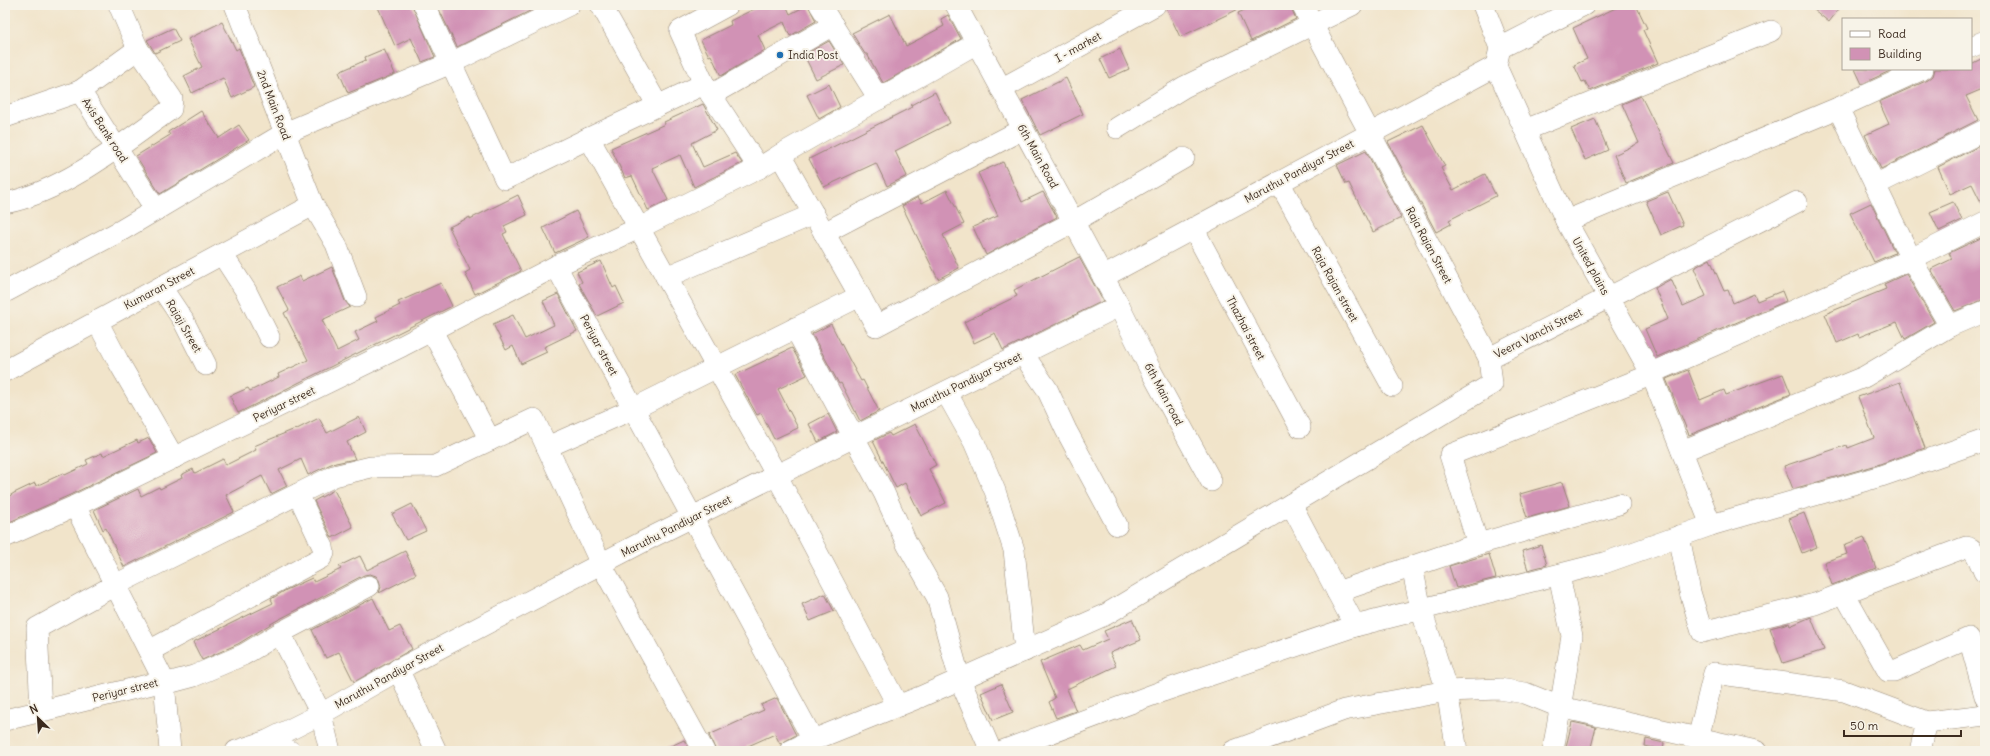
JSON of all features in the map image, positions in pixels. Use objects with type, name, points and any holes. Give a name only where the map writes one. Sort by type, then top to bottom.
[{"type":"street","points":[[5,203],[44,192],[117,148],[171,109],[173,104],[172,99],[138,48],[119,5]]},
{"type":"street","name":"2nd Main Road","points":[[235,5],[313,205],[336,244],[356,297]]},
{"type":"street","points":[[424,5],[505,179],[658,106],[708,90],[833,25]]},
{"type":"street","points":[[5,292],[122,230],[285,133],[451,63],[568,5]]},
{"type":"street","points":[[602,5],[658,106]]},
{"type":"street","points":[[728,5],[680,31],[708,90],[759,168]]},
{"type":"street","points":[[820,5],[879,99]]},
{"type":"street","name":"6th Main Road","points":[[956,5],[1119,306]]},
{"type":"street","name":"I - market","points":[[1001,89],[1155,5]]},
{"type":"street","points":[[1302,5],[1312,24]]},
{"type":"street","points":[[1117,128],[1184,87],[1352,5]]},
{"type":"street","name":"United plains","points":[[1483,5],[1498,57],[1525,130],[1566,221],[1651,373],[1711,525]]},
{"type":"street","name":"Maruthu Pandiyar Street","points":[[1103,277],[1370,133],[1584,5]]},
{"type":"street","name":"Raja Rajan Street","points":[[1312,24],[1489,358]]},
{"type":"street","points":[[1525,130],[1771,31]]},
{"type":"street","points":[[1972,47],[1985,41]]},
{"type":"street","points":[[556,266],[639,228],[759,168],[977,43]]},
{"type":"street","name":"Axis Bank road","points":[[138,48],[80,92],[156,210]]},
{"type":"street","points":[[1566,221],[1838,108],[1921,70]]},
{"type":"street","points":[[5,117],[80,92]]},
{"type":"street","points":[[1838,108],[1911,259],[1950,326]]},
{"type":"street","points":[[824,233],[1023,129]]},
{"type":"street","points":[[1875,185],[1985,130]]},
{"type":"street","points":[[589,138],[777,476],[898,706]]},
{"type":"street","points":[[780,155],[876,326],[1073,222],[1184,158]]},
{"type":"street","name":"Raja Rajan street","points":[[1279,182],[1392,386]]},
{"type":"street","name":"Veera Vanchi Street","points":[[1291,504],[1492,384],[1489,358],[1797,202]]},
{"type":"street","name":"Kumaran Street","points":[[5,371],[313,205]]},
{"type":"street","points":[[666,277],[814,214]]},
{"type":"street","points":[[1478,544],[1450,455],[1643,378],[1651,373],[1911,259],[1985,222]]},
{"type":"street","name":"Thazhai street","points":[[1193,228],[1300,427]]},
{"type":"street","points":[[222,254],[246,291],[269,337]]},
{"type":"street","name":"Periyar street","points":[[5,720],[164,682],[75,506],[432,330],[556,266],[692,518],[804,746]]},
{"type":"street","name":"Rajaji Street","points":[[161,287],[183,320],[206,365]]},
{"type":"street","points":[[547,447],[633,409],[860,296]]},
{"type":"street","name":"Maruthu Pandiyar Street","points":[[236,751],[267,742],[321,714],[398,669],[601,564],[1119,306]]},
{"type":"street","name":"6th Main road","points":[[1119,306],[1151,371],[1211,481]]},
{"type":"street","points":[[1682,451],[1864,377],[1950,326],[1985,311]]},
{"type":"street","points":[[97,321],[118,361],[174,458]]},
{"type":"street","points":[[796,328],[854,437],[907,544],[937,597],[960,680],[991,751]]},
{"type":"street","points":[[432,330],[490,440]]},
{"type":"street","points":[[1023,354],[1047,390],[1066,430],[1117,525]]},
{"type":"street","points":[[946,392],[974,442],[995,491],[1014,550],[1025,651]]},
{"type":"street","points":[[42,710],[37,628],[114,585],[334,476],[371,467],[435,466],[534,419],[601,564],[704,751]]},
{"type":"street","points":[[1002,751],[1163,691],[1355,626],[1604,564],[1711,525],[1881,476],[1984,441]]},
{"type":"street","points":[[149,651],[321,558],[324,553],[323,547],[298,494]]},
{"type":"street","points":[[804,746],[960,680],[1105,615],[1291,504],[1355,626]]},
{"type":"street","points":[[1337,592],[1478,544],[1619,504]]},
{"type":"street","points":[[5,537],[75,506]]},
{"type":"street","points":[[1679,536],[1690,592],[1702,632],[1815,604],[1966,547],[1974,551],[1984,572]]},
{"type":"street","points":[[1412,567],[1421,609],[1447,691],[1457,751]]},
{"type":"street","points":[[1553,751],[1572,636],[1559,575]]},
{"type":"street","points":[[170,751],[164,682],[194,676],[243,655],[280,633],[369,586]]},
{"type":"street","points":[[1844,593],[1888,671],[1894,671],[1977,635],[1985,696]]},
{"type":"street","points":[[280,633],[321,714],[330,751]]},
{"type":"street","points":[[398,669],[436,751]]},
{"type":"street","points":[[1698,739],[1714,673],[1844,691],[1927,722],[1985,715]]},
{"type":"street","points":[[1233,751],[1344,710],[1447,691],[1511,690],[1525,693],[1560,707],[1756,751]]},
{"type":"street","points":[[1920,751],[1927,722]]},
{"type":"street","points":[[267,742],[290,751]]},
{"type":"building","points":[[377,5],[412,5],[435,57],[422,62],[411,38],[395,46]]},
{"type":"building","points":[[437,5],[537,5],[538,7],[457,47]]},
{"type":"building","points":[[762,5],[786,5],[790,14],[808,5],[816,21],[790,36],[784,22],[758,35],[765,50],[721,76],[711,55],[709,56],[701,40],[731,25],[730,21]]},
{"type":"building","points":[[1167,5],[1247,5],[1180,37],[1166,7]]},
{"type":"building","points":[[1255,5],[1290,5],[1296,19],[1251,41],[1238,13]]},
{"type":"building","points":[[1622,5],[1636,5],[1647,28],[1643,30],[1658,63],[1590,91],[1585,81],[1582,82],[1574,65],[1587,59],[1573,28]]},
{"type":"building","points":[[1808,5],[1842,5],[1829,22]]},
{"type":"building","points":[[890,14],[906,46],[944,26],[941,19],[948,15],[961,39],[883,83],[867,54],[865,54],[852,33]]},
{"type":"building","points":[[222,22],[236,50],[239,48],[254,87],[232,98],[223,78],[192,93],[184,76],[202,67],[188,39]]},
{"type":"building","points":[[173,28],[180,41],[155,53],[147,40]]},
{"type":"building","points":[[829,41],[844,65],[816,79],[804,55]]},
{"type":"building","points":[[384,49],[395,74],[348,93],[339,72],[366,60],[365,57]]},
{"type":"building","points":[[1120,49],[1129,69],[1109,78],[1100,59]]},
{"type":"building","points":[[1985,57],[1985,88],[1966,96],[1978,120],[1881,169],[1865,135],[1889,124],[1879,102],[1928,80],[1933,76],[1935,70],[1972,70],[1972,64]]},
{"type":"building","points":[[1855,70],[1892,70],[1862,84]]},
{"type":"building","points":[[1066,78],[1083,114],[1040,135],[1022,100]]},
{"type":"building","points":[[829,84],[840,107],[819,119],[807,95]]},
{"type":"building","points":[[935,92],[950,123],[895,151],[907,176],[887,186],[876,163],[824,187],[809,159],[912,107],[911,105]]},
{"type":"building","points":[[1641,96],[1674,163],[1626,183],[1614,155],[1639,143],[1622,104]]},
{"type":"building","points":[[703,104],[717,130],[692,143],[703,167],[735,153],[742,163],[694,187],[680,155],[652,168],[668,200],[648,210],[632,176],[625,178],[611,148],[665,124],[664,122]]},
{"type":"building","points":[[201,111],[219,138],[239,125],[249,140],[160,194],[136,156],[170,135],[168,132]]},
{"type":"building","points":[[1595,119],[1608,150],[1585,160],[1571,129]]},
{"type":"building","points":[[1423,125],[1445,166],[1441,168],[1453,190],[1485,174],[1496,196],[1449,220],[1451,224],[1436,232],[1388,142]]},
{"type":"building","points":[[1985,143],[1985,210],[1972,184],[1950,194],[1938,167]]},
{"type":"building","points":[[1366,151],[1401,218],[1373,232],[1349,183],[1346,184],[1337,165]]},
{"type":"building","points":[[1003,162],[1022,202],[1043,192],[1057,217],[986,255],[973,227],[998,216],[978,173]]},
{"type":"building","points":[[947,190],[964,224],[943,235],[959,268],[938,279],[902,206],[918,197],[922,203]]},
{"type":"building","points":[[1668,192],[1683,225],[1661,235],[1646,201]]},
{"type":"building","points":[[518,195],[527,215],[504,226],[507,232],[503,234],[521,271],[475,294],[465,273],[470,270],[449,227],[470,217],[470,219]]},
{"type":"building","points":[[1953,202],[1962,220],[1939,231],[1930,212]]},
{"type":"building","points":[[1871,203],[1895,253],[1874,262],[1850,213]]},
{"type":"building","points":[[576,211],[589,237],[555,253],[543,228]]},
{"type":"building","points":[[1985,236],[1985,299],[1955,311],[1931,269],[1952,259],[1949,253]]},
{"type":"building","points":[[1079,257],[1103,301],[1003,350],[995,333],[974,343],[964,322],[1017,296],[1014,290]]},
{"type":"building","points":[[1710,259],[1724,291],[1728,290],[1733,303],[1754,294],[1757,301],[1782,291],[1786,301],[1657,357],[1645,329],[1668,319],[1655,288],[1671,279],[1683,306],[1706,296],[1694,268]]},
{"type":"building","points":[[601,261],[613,288],[616,286],[624,303],[597,316],[579,284],[582,282],[577,272]]},
{"type":"building","points":[[332,267],[345,301],[350,307],[322,320],[337,351],[359,340],[355,332],[378,321],[376,317],[400,305],[398,302],[441,283],[452,306],[238,413],[230,396],[248,388],[250,391],[279,377],[278,374],[308,360],[284,313],[289,310],[277,287],[300,276],[302,281]]},
{"type":"building","points":[[1906,274],[1934,322],[1905,339],[1897,322],[1859,337],[1858,334],[1837,343],[1825,314],[1886,289],[1884,284]]},
{"type":"building","points":[[558,294],[577,331],[544,347],[547,352],[521,364],[513,346],[506,350],[493,324],[513,315],[525,339],[554,325],[543,301]]},
{"type":"building","points":[[831,324],[861,381],[863,380],[879,411],[860,421],[841,383],[839,384],[812,334]]},
{"type":"building","points":[[792,348],[807,375],[778,389],[798,428],[774,439],[761,413],[757,415],[735,375]]},
{"type":"building","points":[[1688,370],[1700,400],[1724,390],[1726,395],[1783,374],[1791,394],[1689,435],[1666,379]]},
{"type":"building","points":[[1900,382],[1925,448],[1877,465],[1793,489],[1784,466],[1847,445],[1848,448],[1874,438],[1858,397]]},
{"type":"building","points":[[828,414],[837,432],[818,442],[809,424]]},
{"type":"building","points":[[359,417],[366,432],[347,442],[355,459],[331,464],[308,475],[301,459],[279,470],[287,486],[271,494],[262,476],[226,495],[234,512],[124,567],[106,528],[103,530],[94,510],[138,489],[141,496],[159,487],[160,489],[182,478],[181,475],[193,469],[195,473],[223,459],[226,465],[256,450],[254,446],[295,430],[319,418],[327,433]]},
{"type":"building","points":[[915,424],[936,465],[929,469],[946,503],[921,516],[905,483],[896,488],[873,441],[889,433],[891,436]]},
{"type":"building","points":[[149,438],[157,453],[70,495],[5,524],[5,499],[14,493],[35,483],[36,486],[64,473],[65,475],[88,464],[86,460],[102,453],[103,456],[137,440],[138,443]]},
{"type":"building","points":[[1562,482],[1570,506],[1527,518],[1520,494]]},
{"type":"building","points":[[334,490],[353,527],[332,538],[314,501]]},
{"type":"building","points":[[412,504],[426,531],[406,540],[392,514]]},
{"type":"building","points":[[1804,513],[1817,547],[1802,553],[1789,519]]},
{"type":"building","points":[[1864,537],[1876,568],[1832,585],[1824,562],[1847,554],[1844,545]]},
{"type":"building","points":[[1541,545],[1547,565],[1528,570],[1522,551]]},
{"type":"building","points":[[405,551],[416,574],[379,593],[381,587],[376,576],[370,574],[364,575],[274,622],[238,644],[202,660],[193,642],[273,603],[271,599],[286,590],[312,578],[314,582],[341,569],[339,566],[360,556],[367,570]]},
{"type":"building","points":[[1489,554],[1496,578],[1456,588],[1449,566]]},
{"type":"building","points":[[825,594],[834,611],[810,621],[802,604]]},
{"type":"building","points":[[373,598],[389,631],[400,626],[412,649],[354,682],[339,652],[326,658],[312,630]]},
{"type":"building","points":[[1811,617],[1824,650],[1783,663],[1770,628],[1789,623],[1790,626]]},
{"type":"building","points":[[1132,619],[1141,640],[1110,653],[1116,666],[1067,689],[1076,711],[1056,718],[1049,702],[1055,698],[1040,662],[1080,645],[1083,650],[1108,639],[1104,631]]},
{"type":"building","points":[[1001,684],[1013,712],[993,720],[981,693]]},
{"type":"building","points":[[777,698],[796,735],[780,744],[775,734],[746,747],[748,751],[716,751],[709,735],[764,710],[761,705]]},
{"type":"building","points":[[1572,722],[1596,727],[1590,751],[1565,751]]},
{"type":"building","points":[[1646,739],[1664,743],[1663,750],[1645,746]]},
{"type":"building","points":[[684,740],[690,751],[660,751]]},
{"type":"place","name":"India Post","points":[[780,55]]}]
